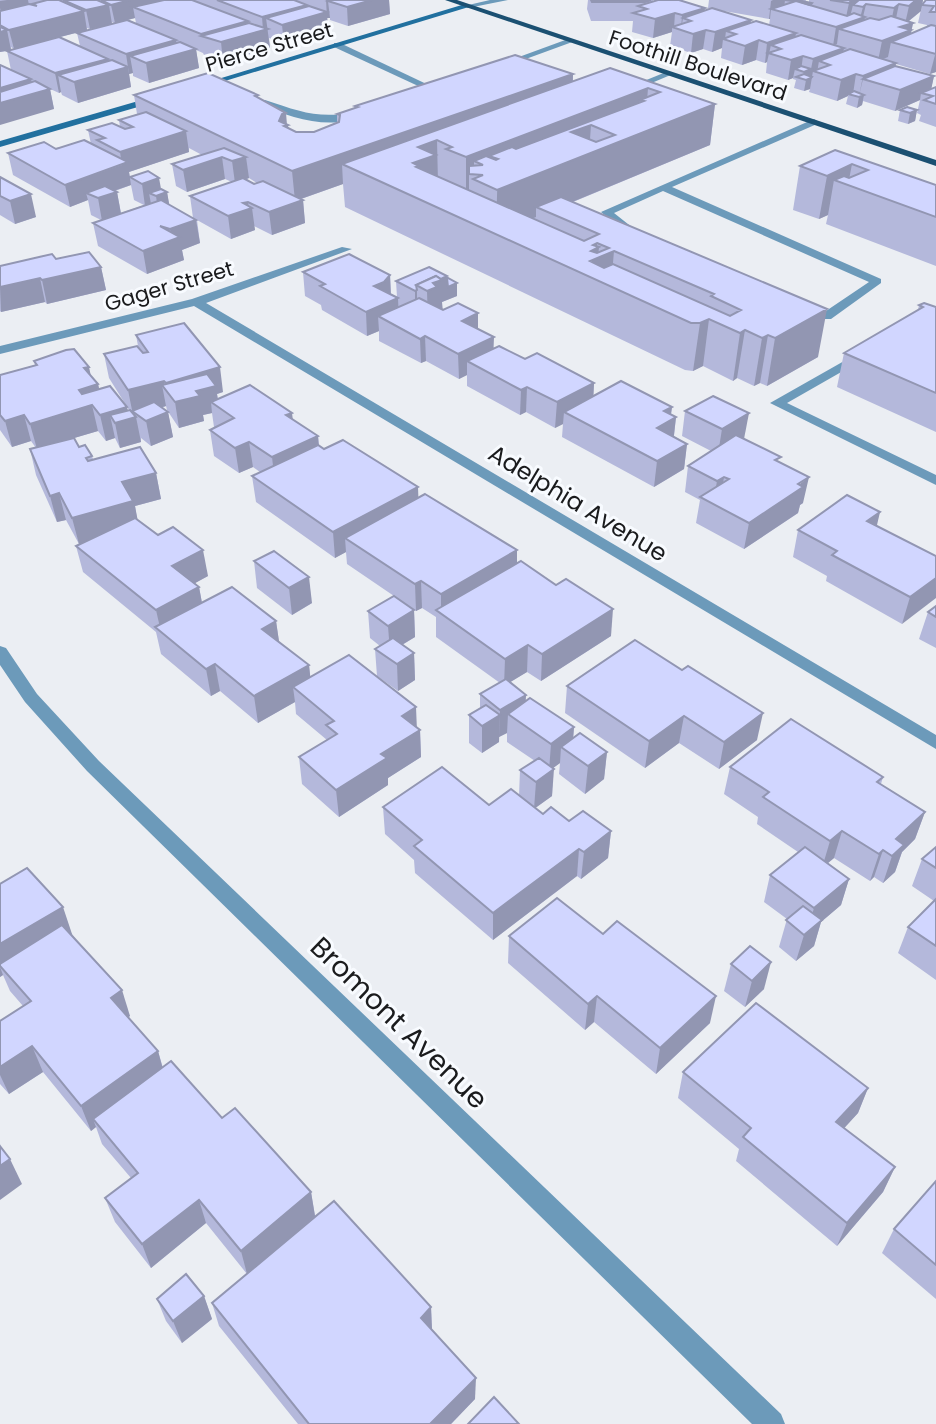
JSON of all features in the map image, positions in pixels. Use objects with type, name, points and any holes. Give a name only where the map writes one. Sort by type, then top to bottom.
[{"type":"main road","name":"Foothill Boulevard","points":[[449,0],[936,163]]},
{"type":"street","points":[[468,6],[504,0]]},
{"type":"street","name":"Pierce Street","points":[[194,88],[468,6]]},
{"type":"street","points":[[495,67],[571,41]]},
{"type":"street","points":[[337,45],[432,89]]},
{"type":"street","points":[[615,94],[670,74]]},
{"type":"street","points":[[419,93],[444,85]]},
{"type":"street","points":[[0,144],[167,95]]},
{"type":"street","points":[[253,98],[289,115],[309,119],[337,118],[369,110]]},
{"type":"street","points":[[647,244],[606,212],[814,122]]},
{"type":"street","points":[[663,187],[877,281],[827,316],[788,300]]},
{"type":"street","name":"Gager Street","points":[[0,350],[196,302],[346,249]]},
{"type":"street","name":"Adelphia Avenue","points":[[196,302],[936,743]]},
{"type":"street","points":[[872,349],[777,403],[936,481]]},
{"type":"street","name":"Bromont Avenue","points":[[0,652],[31,698],[93,766],[771,1424]]},
{"type":"building","points":[[59,0],[84,11],[9,30],[0,25],[0,11],[29,4],[37,6],[32,4]]},
{"type":"building","points":[[63,0],[97,0],[109,5],[86,10]]},
{"type":"building","points":[[101,0],[130,0],[111,5]]},
{"type":"building","points":[[164,0],[192,0],[248,21],[201,34],[133,7]]},
{"type":"building","points":[[217,0],[294,0],[307,5],[262,17]]},
{"type":"building","points":[[372,0],[347,7],[328,1]]},
{"type":"building","points":[[591,0],[651,0],[592,2]]},
{"type":"building","points":[[658,0],[679,0],[705,8],[655,19],[633,13],[647,9],[638,6]]},
{"type":"building","points":[[830,0],[852,0],[849,3]]},
{"type":"building","points":[[859,0],[916,0],[909,6],[899,4],[894,8],[853,5]]},
{"type":"building","points":[[926,0],[936,0],[936,12],[930,12],[934,6],[922,5]]},
{"type":"building","points":[[796,1],[847,16],[854,13],[865,17],[836,27],[771,9]]},
{"type":"building","points":[[309,6],[327,12],[282,25],[266,18]]},
{"type":"building","points":[[712,8],[751,20],[715,32],[706,30],[693,34],[672,27],[691,21],[683,18]]},
{"type":"building","points":[[891,16],[913,23],[900,27],[911,30],[882,41],[839,29],[870,18],[879,20]]},
{"type":"building","points":[[127,20],[176,40],[126,54],[77,33]]},
{"type":"building","points":[[756,21],[796,33],[767,43],[759,40],[745,46],[723,39],[736,34],[726,31]]},
{"type":"building","points":[[249,23],[268,29],[221,42],[201,36]]},
{"type":"building","points":[[931,25],[936,26],[936,54],[891,42]]},
{"type":"building","points":[[801,35],[844,48],[813,59],[803,56],[791,60],[768,53],[781,49],[771,45]]},
{"type":"building","points":[[59,37],[108,59],[55,73],[7,51]]},
{"type":"building","points":[[180,42],[196,49],[146,63],[130,56]]},
{"type":"building","points":[[850,49],[896,63],[863,76],[856,74],[841,80],[813,71],[830,65],[819,61]]},
{"type":"building","points":[[515,55],[573,74],[292,171],[134,95],[208,73],[258,95],[255,96],[286,113],[282,114],[279,121],[288,125],[284,126],[296,132],[314,132],[339,122],[340,115],[337,114],[358,107],[355,106]]},
{"type":"building","points":[[112,60],[128,67],[74,82],[58,75]]},
{"type":"building","points":[[0,65],[31,79],[0,88]]},
{"type":"building","points":[[801,66],[811,69],[804,72],[795,69]]},
{"type":"building","points":[[895,66],[934,76],[900,90],[863,79]]},
{"type":"building","points":[[610,68],[715,104],[497,190],[473,179],[483,175],[469,174],[469,166],[483,165],[474,161],[486,156],[496,160],[498,159],[489,156],[512,147],[516,149],[644,101],[640,100],[660,92],[648,88],[466,157],[446,149],[452,147],[437,140],[418,147],[436,155],[413,163],[419,166],[416,167],[584,241],[599,234],[536,207],[561,197],[827,309],[775,338],[768,335],[762,338],[745,330],[740,333],[709,319],[691,323],[342,164]],"holes":[[[591,125],[615,135],[596,142],[571,132]],[[597,243],[609,248],[597,253],[591,251],[599,247],[593,245]],[[614,251],[714,294],[711,296],[741,310],[730,316],[613,264],[604,268],[590,261]]]},
{"type":"building","points":[[804,74],[812,77],[806,80],[796,77]]},
{"type":"building","points":[[35,81],[50,89],[0,103],[0,92]]},
{"type":"building","points":[[936,87],[936,104],[924,100],[933,96],[921,93]]},
{"type":"building","points":[[854,91],[864,95],[859,97],[848,94]]},
{"type":"building","points":[[907,107],[917,110],[910,113],[900,110]]},
{"type":"building","points":[[146,112],[186,131],[120,152],[97,140],[105,138],[88,130],[112,123],[125,129],[133,127],[119,120]]},
{"type":"building","points":[[84,140],[128,162],[65,185],[8,153],[44,142],[56,149]]},
{"type":"building","points":[[224,148],[246,157],[232,161],[222,157],[183,170],[172,164]]},
{"type":"building","points":[[835,150],[936,185],[936,217],[834,180],[844,176],[849,178],[868,170],[852,164],[827,176],[800,166]]},
{"type":"building","points":[[148,171],[159,178],[142,184],[130,177]]},
{"type":"building","points":[[0,177],[31,194],[10,201],[0,196]]},
{"type":"building","points":[[243,178],[254,184],[263,181],[303,200],[269,212],[248,202],[243,203],[252,208],[228,216],[190,196]]},
{"type":"building","points":[[105,186],[117,192],[98,198],[86,193]]},
{"type":"building","points":[[161,189],[167,192],[156,196],[149,193]]},
{"type":"building","points":[[161,200],[196,220],[170,229],[160,226],[180,237],[143,251],[93,223]]},
{"type":"building","points":[[89,252],[101,267],[0,287],[0,266],[52,254],[56,259]]},
{"type":"building","points":[[349,254],[390,275],[384,282],[374,286],[398,298],[366,312],[320,286],[325,284],[303,272]]},
{"type":"building","points":[[429,267],[447,276],[441,279],[436,276],[416,285],[415,291],[396,281]]},
{"type":"building","points":[[436,276],[442,280],[433,283],[437,287],[427,291],[416,285]]},
{"type":"building","points":[[448,278],[457,283],[448,287]]},
{"type":"building","points":[[419,298],[443,310],[458,303],[478,313],[462,321],[494,337],[458,354],[425,336],[420,339],[378,316]]},
{"type":"building","points":[[924,303],[936,307],[936,393],[844,353],[923,307],[919,305]]},
{"type":"building","points":[[184,323],[220,367],[166,383],[164,381],[128,390],[104,354],[137,346],[143,353],[148,352],[136,335]]},
{"type":"building","points":[[499,346],[525,359],[537,353],[594,383],[557,402],[527,387],[521,390],[467,361]]},
{"type":"building","points":[[74,349],[89,367],[84,368],[98,384],[79,390],[82,394],[110,386],[127,407],[100,415],[92,405],[30,424],[24,415],[5,421],[0,415],[0,375],[37,365],[34,361]]},
{"type":"building","points":[[207,374],[216,386],[196,391],[200,396],[175,402],[162,385]]},
{"type":"building","points":[[621,381],[672,407],[664,411],[676,417],[657,428],[687,444],[657,461],[564,412]]},
{"type":"building","points":[[250,385],[292,413],[286,415],[318,436],[272,457],[249,442],[235,448],[210,430],[234,418],[211,402]]},
{"type":"building","points":[[713,396],[749,413],[722,429],[685,411]]},
{"type":"building","points":[[154,402],[168,412],[146,421],[132,411]]},
{"type":"building","points":[[130,410],[136,417],[115,423],[110,415]]},
{"type":"building","points":[[736,435],[781,457],[775,460],[809,477],[798,484],[803,487],[749,523],[700,497],[729,479],[724,477],[717,481],[688,466]]},
{"type":"building","points":[[74,438],[79,447],[85,445],[92,456],[86,458],[88,461],[140,447],[156,473],[122,482],[133,501],[72,518],[59,493],[50,496],[30,449]]},
{"type":"building","points":[[343,440],[418,487],[333,532],[252,476],[318,445],[324,449]]},
{"type":"building","points":[[425,494],[517,550],[441,594],[421,581],[415,584],[345,538]]},
{"type":"building","points":[[847,495],[880,512],[867,521],[936,556],[936,578],[910,597],[832,555],[837,551],[798,530]]},
{"type":"building","points":[[135,518],[158,535],[173,527],[203,550],[172,566],[199,587],[156,610],[76,546]]},
{"type":"building","points":[[274,551],[309,577],[289,588],[254,561]]},
{"type":"building","points":[[521,561],[556,585],[566,579],[613,609],[542,654],[528,645],[505,659],[436,610]]},
{"type":"building","points":[[232,587],[276,621],[262,629],[309,665],[254,696],[215,664],[206,669],[155,627]]},
{"type":"building","points":[[394,596],[414,610],[388,626],[368,611]]},
{"type":"building","points":[[936,606],[936,617],[928,612]]},
{"type":"building","points":[[393,638],[414,653],[397,664],[375,649]]},
{"type":"building","points":[[635,640],[682,670],[688,666],[763,713],[724,742],[684,716],[649,741],[567,686]]},
{"type":"building","points":[[349,655],[416,707],[402,716],[420,730],[381,754],[387,758],[336,790],[299,757],[337,734],[326,725],[334,721],[293,687]]},
{"type":"building","points":[[506,679],[526,695],[500,710],[480,694]]},
{"type":"building","points":[[530,698],[574,727],[551,744],[508,714]]},
{"type":"building","points":[[486,705],[500,715],[482,726],[469,715]]},
{"type":"building","points":[[791,719],[883,777],[877,782],[925,812],[896,839],[904,845],[892,856],[883,850],[879,854],[842,831],[830,841],[763,797],[769,792],[730,767]]},
{"type":"building","points":[[580,733],[607,752],[588,766],[561,747]]},
{"type":"building","points":[[539,758],[554,769],[536,782],[520,770]]},
{"type":"building","points":[[442,767],[489,805],[511,789],[543,814],[551,807],[569,821],[583,811],[611,831],[584,852],[579,849],[493,913],[414,846],[422,840],[383,807]]},
{"type":"building","points":[[805,847],[849,879],[814,908],[770,875]]},
{"type":"building","points":[[936,847],[936,868],[922,859]]},
{"type":"building","points":[[27,868],[63,907],[0,944],[0,884]]},
{"type":"building","points":[[557,898],[603,934],[617,921],[716,996],[660,1048],[597,996],[588,1004],[509,936]]},
{"type":"building","points":[[936,899],[936,946],[908,927]]},
{"type":"building","points":[[803,906],[822,920],[804,935],[786,920]]},
{"type":"building","points":[[62,925],[122,990],[111,998],[158,1051],[81,1106],[32,1046],[0,1067],[0,1021],[31,1001],[0,964]]},
{"type":"building","points":[[750,946],[771,962],[752,981],[731,964]]},
{"type":"building","points":[[756,1003],[868,1088],[836,1122],[895,1167],[847,1223],[743,1137],[751,1128],[683,1072]]},
{"type":"building","points":[[171,1061],[222,1118],[235,1108],[311,1192],[241,1251],[199,1200],[142,1244],[105,1198],[138,1173],[93,1119]]},
{"type":"building","points":[[0,1146],[10,1159],[0,1166]]},
{"type":"building","points":[[936,1181],[936,1265],[894,1229]]},
{"type":"building","points":[[334,1201],[431,1307],[421,1318],[476,1378],[430,1424],[309,1424],[212,1303]]},
{"type":"building","points":[[186,1274],[204,1296],[173,1321],[157,1299]]},
{"type":"building","points":[[494,1397],[519,1424],[468,1424]]}]
